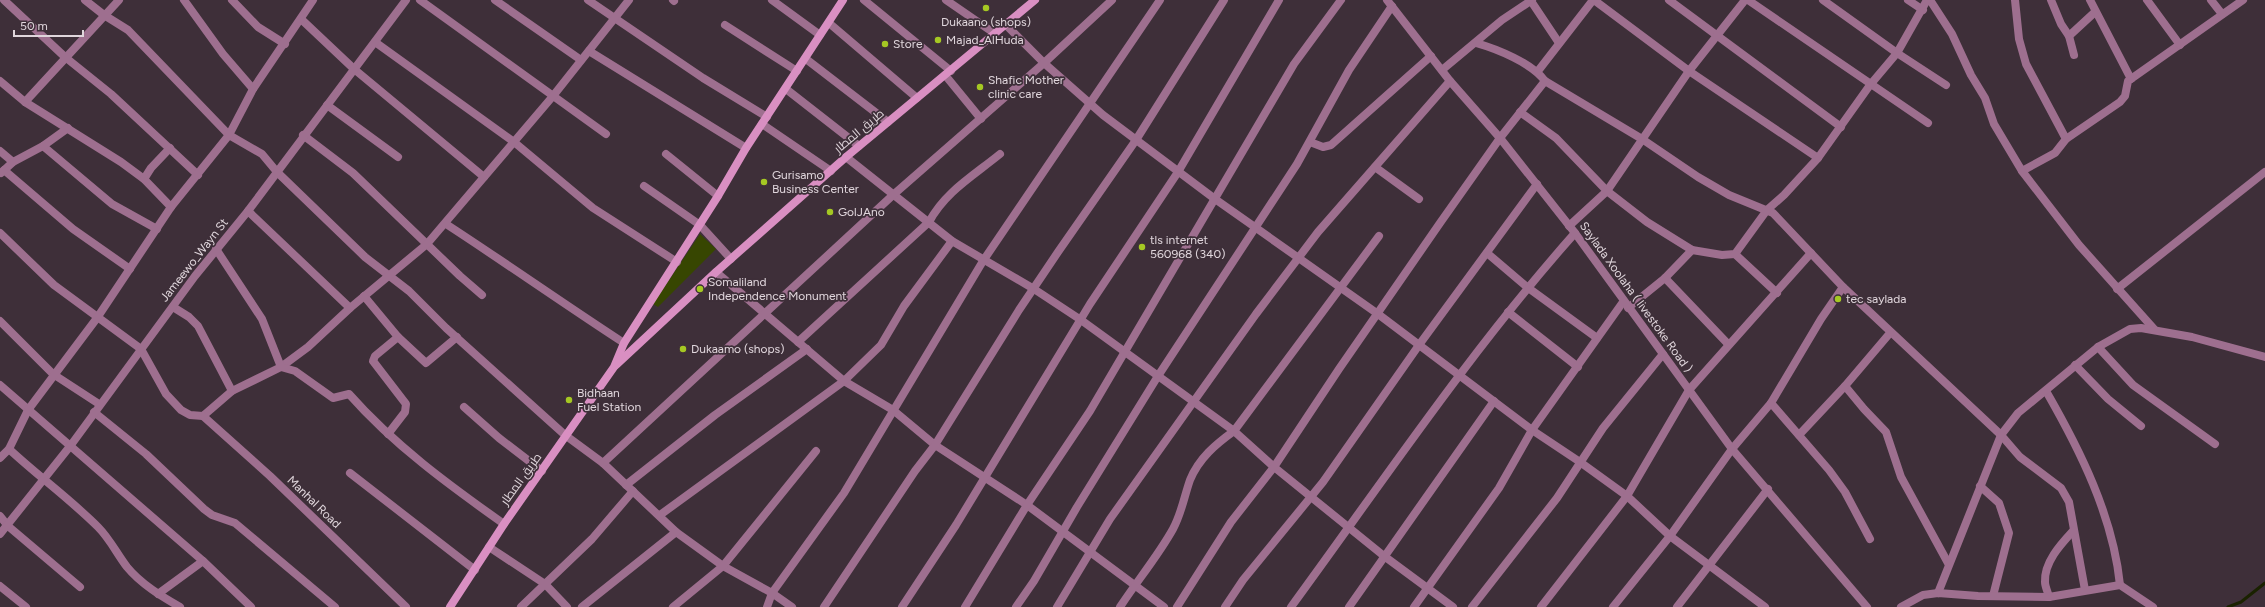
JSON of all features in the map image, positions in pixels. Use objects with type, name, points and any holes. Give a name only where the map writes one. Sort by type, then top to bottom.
[{"type":"main road","name":"طريق المطار","points":[[614,367],[624,343],[677,262],[746,148],[806,59],[843,0]]},
{"type":"main road","name":"طريق المطار","points":[[450,607],[504,524],[614,367],[716,272],[846,157],[994,34],[1006,26],[1035,0]]},
{"type":"street","points":[[4,0],[65,57],[111,94],[198,175]]},
{"type":"street","points":[[85,0],[104,15],[128,30],[229,135],[262,154],[277,172],[365,257],[390,275],[565,435],[603,463],[660,515],[676,532],[723,566],[772,593],[792,607]]},
{"type":"street","points":[[25,102],[119,0]]},
{"type":"street","points":[[184,0],[223,54],[254,89]]},
{"type":"street","points":[[232,0],[258,27],[285,44]]},
{"type":"street","points":[[0,458],[9,449],[28,410],[53,374],[97,318],[171,207],[229,135],[254,89],[313,0]]},
{"type":"street","name":"Jameewo_Wayn St","points":[[0,534],[8,526],[71,445],[99,404],[141,348],[216,249],[248,211],[406,0]]},
{"type":"street","points":[[420,0],[606,134]]},
{"type":"street","points":[[495,0],[581,60]]},
{"type":"street","points":[[588,0],[693,70],[764,120],[831,171]]},
{"type":"street","points":[[0,233],[54,285],[97,318],[141,348],[172,402],[181,410],[190,414],[203,416],[232,391],[281,367],[308,347],[350,308],[427,244],[446,224],[553,96],[629,0]]},
{"type":"street","points":[[772,0],[820,35]]},
{"type":"street","points":[[864,0],[948,73],[980,119]]},
{"type":"street","points":[[946,0],[994,34]]},
{"type":"street","points":[[603,463],[764,312],[893,194],[1044,64],[1112,0]]},
{"type":"street","points":[[766,607],[772,593],[844,493],[983,261],[1160,0]]},
{"type":"street","points":[[824,607],[915,471],[935,445],[1034,289],[1136,140],[1224,0]]},
{"type":"street","points":[[902,607],[985,477],[1081,320],[1178,172],[1279,0]]},
{"type":"street","points":[[965,607],[1027,505],[1090,411],[1294,64],[1340,0]]},
{"type":"street","points":[[1442,70],[1502,20],[1531,0],[1560,43]]},
{"type":"street","points":[[1538,71],[1593,0],[1689,71],[1818,158]]},
{"type":"street","points":[[1669,0],[1717,37],[1841,127]]},
{"type":"street","points":[[1569,226],[1607,191],[1689,71],[1746,0],[1928,123]]},
{"type":"street","points":[[1823,0],[1897,53],[1946,85]]},
{"type":"street","points":[[1908,0],[1923,10]]},
{"type":"street","points":[[1735,254],[1767,210],[1784,195],[1818,158],[1870,84],[1897,53],[1929,0],[1952,34],[1971,75],[1985,98],[1994,124],[2022,171],[2079,246],[2154,329]]},
{"type":"street","points":[[2015,0],[2019,39],[2026,64],[2066,139]]},
{"type":"street","points":[[2051,0],[2061,24],[2069,36],[2074,55]]},
{"type":"street","points":[[2090,0],[2131,79]]},
{"type":"street","points":[[2147,0],[2180,45]]},
{"type":"street","points":[[2211,0],[2222,14]]},
{"type":"street","points":[[2022,171],[2055,153],[2066,139],[2120,102],[2125,96],[2127,83],[2131,79],[2243,0]]},
{"type":"street","points":[[1016,607],[1063,534],[1158,376],[1310,142],[1349,70],[1390,3]]},
{"type":"street","name":"Saylada Xoolaha ( livestoke Road )","points":[[1390,3],[1450,81],[1500,138],[1575,233],[1732,449],[1768,489],[1867,607]]},
{"type":"street","points":[[2069,36],[2095,12]]},
{"type":"street","points":[[301,19],[354,69],[484,177]]},
{"type":"street","points":[[829,23],[917,98]]},
{"type":"street","points":[[725,25],[797,71]]},
{"type":"street","points":[[1006,26],[1044,64],[1089,103],[1136,140],[1298,259],[1378,314],[1532,430],[1627,496],[1670,536],[1765,607]]},
{"type":"street","points":[[375,42],[514,142],[593,208],[677,262]]},
{"type":"street","points":[[1476,43],[1492,48],[1538,71],[1545,81],[1642,139],[1698,177],[1729,195],[1773,213],[1843,288],[1890,333],[2000,435],[2020,457],[2061,488],[2069,502],[2085,590]]},
{"type":"street","points":[[589,51],[676,107],[746,148]]},
{"type":"street","points":[[1310,142],[1323,147],[1331,145],[1431,56]]},
{"type":"street","points":[[806,59],[888,122]]},
{"type":"street","points":[[0,81],[25,102],[68,128],[144,179],[171,207]]},
{"type":"street","points":[[1057,607],[1110,519],[1193,401],[1318,232],[1450,81]]},
{"type":"street","points":[[1177,607],[1231,522],[1274,466],[1338,369],[1500,138],[1545,81]]},
{"type":"street","points":[[786,89],[859,146]]},
{"type":"street","points":[[327,105],[398,157]]},
{"type":"street","points":[[1520,112],[1556,138],[1607,191],[1647,222],[1692,250],[1722,255],[1735,254],[1776,293]]},
{"type":"street","points":[[68,128],[43,146],[13,162],[2,172],[73,229],[130,269]]},
{"type":"street","points":[[304,135],[353,173],[482,295]]},
{"type":"street","points":[[43,146],[112,204],[157,228]]},
{"type":"street","points":[[144,179],[151,168],[170,148]]},
{"type":"street","points":[[0,151],[13,162]]},
{"type":"street","points":[[666,154],[718,196]]},
{"type":"street","points":[[798,342],[929,222],[947,195],[1000,154]]},
{"type":"street","points":[[846,157],[952,241],[983,261],[1034,289],[1081,320],[1234,430],[1274,466],[1384,556],[1453,607]]},
{"type":"street","points":[[1375,167],[1419,199]]},
{"type":"street","points":[[2117,289],[2265,172]]},
{"type":"street","points":[[1224,607],[1243,580],[1312,496],[1536,184]]},
{"type":"street","points":[[644,186],[700,225],[731,259]]},
{"type":"street","points":[[248,211],[350,308]]},
{"type":"street","points":[[446,224],[517,271],[548,295],[624,343]]},
{"type":"street","points":[[1292,607],[1459,376],[1527,287],[1575,233]]},
{"type":"street","points":[[1120,607],[1173,528],[1185,502],[1190,481],[1197,465],[1219,442],[1234,430],[1380,236]]},
{"type":"street","points":[[660,515],[844,381],[881,345],[916,288],[952,241]]},
{"type":"street","points":[[216,249],[262,319],[281,367]]},
{"type":"street","points":[[1414,607],[1499,488],[1532,430],[1578,367],[1597,338],[1626,305],[1666,278],[1692,250]]},
{"type":"street","points":[[1487,253],[1527,287],[1597,338]]},
{"type":"street","points":[[1541,607],[1627,496],[1689,390],[1728,344],[1811,253]]},
{"type":"street","points":[[716,272],[844,381],[893,410],[935,445],[1027,505],[1063,534],[1135,584],[1164,607]]},
{"type":"street","points":[[1666,278],[1728,344]]},
{"type":"street","points":[[1613,607],[1670,536],[1732,449],[1771,403],[1821,318],[1843,288]]},
{"type":"street","points":[[364,296],[398,337],[426,363],[457,337]]},
{"type":"street","points":[[173,307],[189,317],[198,326],[232,391]]},
{"type":"street","points":[[1508,312],[1578,367]]},
{"type":"street","points":[[0,321],[53,374],[99,404]]},
{"type":"street","points":[[1938,593],[1948,563],[2000,435],[2018,413],[2098,347],[2130,329],[2154,329],[2265,357]]},
{"type":"street","points":[[1799,436],[1845,386],[1890,333]]},
{"type":"street","points":[[388,434],[405,412],[406,404],[373,361],[375,356],[398,337]]},
{"type":"street","points":[[2098,347],[2133,385],[2215,444]]},
{"type":"street","points":[[626,485],[715,415],[807,349]]},
{"type":"street","points":[[1472,607],[1557,498],[1603,428],[1663,354]]},
{"type":"street","points":[[2075,365],[2108,399],[2141,426]]},
{"type":"street","points":[[281,367],[295,371],[333,398],[350,394],[388,434],[423,465],[504,524]]},
{"type":"street","points":[[0,385],[203,560],[251,607]]},
{"type":"street","points":[[1845,386],[1886,432],[1901,477],[1948,563]]},
{"type":"street","points":[[2046,390],[2070,435],[2105,518],[2118,560],[2120,586]]},
{"type":"street","points":[[1349,607],[1494,401]]},
{"type":"street","points":[[1771,403],[1845,492],[1870,540]]},
{"type":"street","points":[[464,406],[499,438],[542,471]]},
{"type":"street","points":[[94,412],[146,454],[204,509],[212,515],[235,523],[334,607]]},
{"type":"street","name":"Manhal Road","points":[[203,416],[270,476],[406,607]]},
{"type":"street","points":[[9,449],[43,480],[61,493],[99,528],[132,573],[158,594],[180,607]]},
{"type":"street","points":[[673,607],[723,566],[816,451]]},
{"type":"street","points":[[350,473],[474,570]]},
{"type":"street","points":[[1980,486],[1999,502],[2009,533],[1993,596]]},
{"type":"street","points":[[1677,607],[1710,567],[1768,489]]},
{"type":"street","points":[[521,607],[592,539],[633,491]]},
{"type":"street","points":[[0,516],[8,526],[80,587]]},
{"type":"street","points":[[2049,597],[2044,582],[2048,564],[2060,544],[2073,530]]},
{"type":"street","points":[[582,607],[676,532]]},
{"type":"street","points":[[489,547],[545,584],[567,607]]},
{"type":"street","points":[[158,594],[203,560]]},
{"type":"street","points":[[0,586],[26,607]]},
{"type":"street","points":[[1901,607],[1923,596],[1938,593],[2049,597],[2085,590],[2120,586],[2153,607]]},
{"type":"street","points":[[1750,607],[1756,600]]},
{"type":"green space","points":[[700,234],[716,249],[658,307],[653,304]]},
{"type":"waterway","points":[[2228,607],[2241,602],[2265,583]]},
{"type":"place","name":"Dukaano (shops)","points":[[986,8]]},
{"type":"place","name":"Majad_AlHuda","points":[[938,40]]},
{"type":"place","name":"Store","points":[[885,44]]},
{"type":"place","name":"Shafic Mother clinic care","points":[[980,87]]},
{"type":"place","name":"Gurisamo Business Center","points":[[764,182]]},
{"type":"place","name":"GolJAno","points":[[830,212]]},
{"type":"place","name":"tls internet 560968 (340)","points":[[1142,247]]},
{"type":"place","name":"Somaliland Independence Monument","points":[[700,289]]},
{"type":"place","name":"tec saylada","points":[[1838,299]]},
{"type":"place","name":"Dukaamo (shops)","points":[[683,349]]},
{"type":"place","name":"Bidhaan Fuel Station","points":[[569,400]]}]
